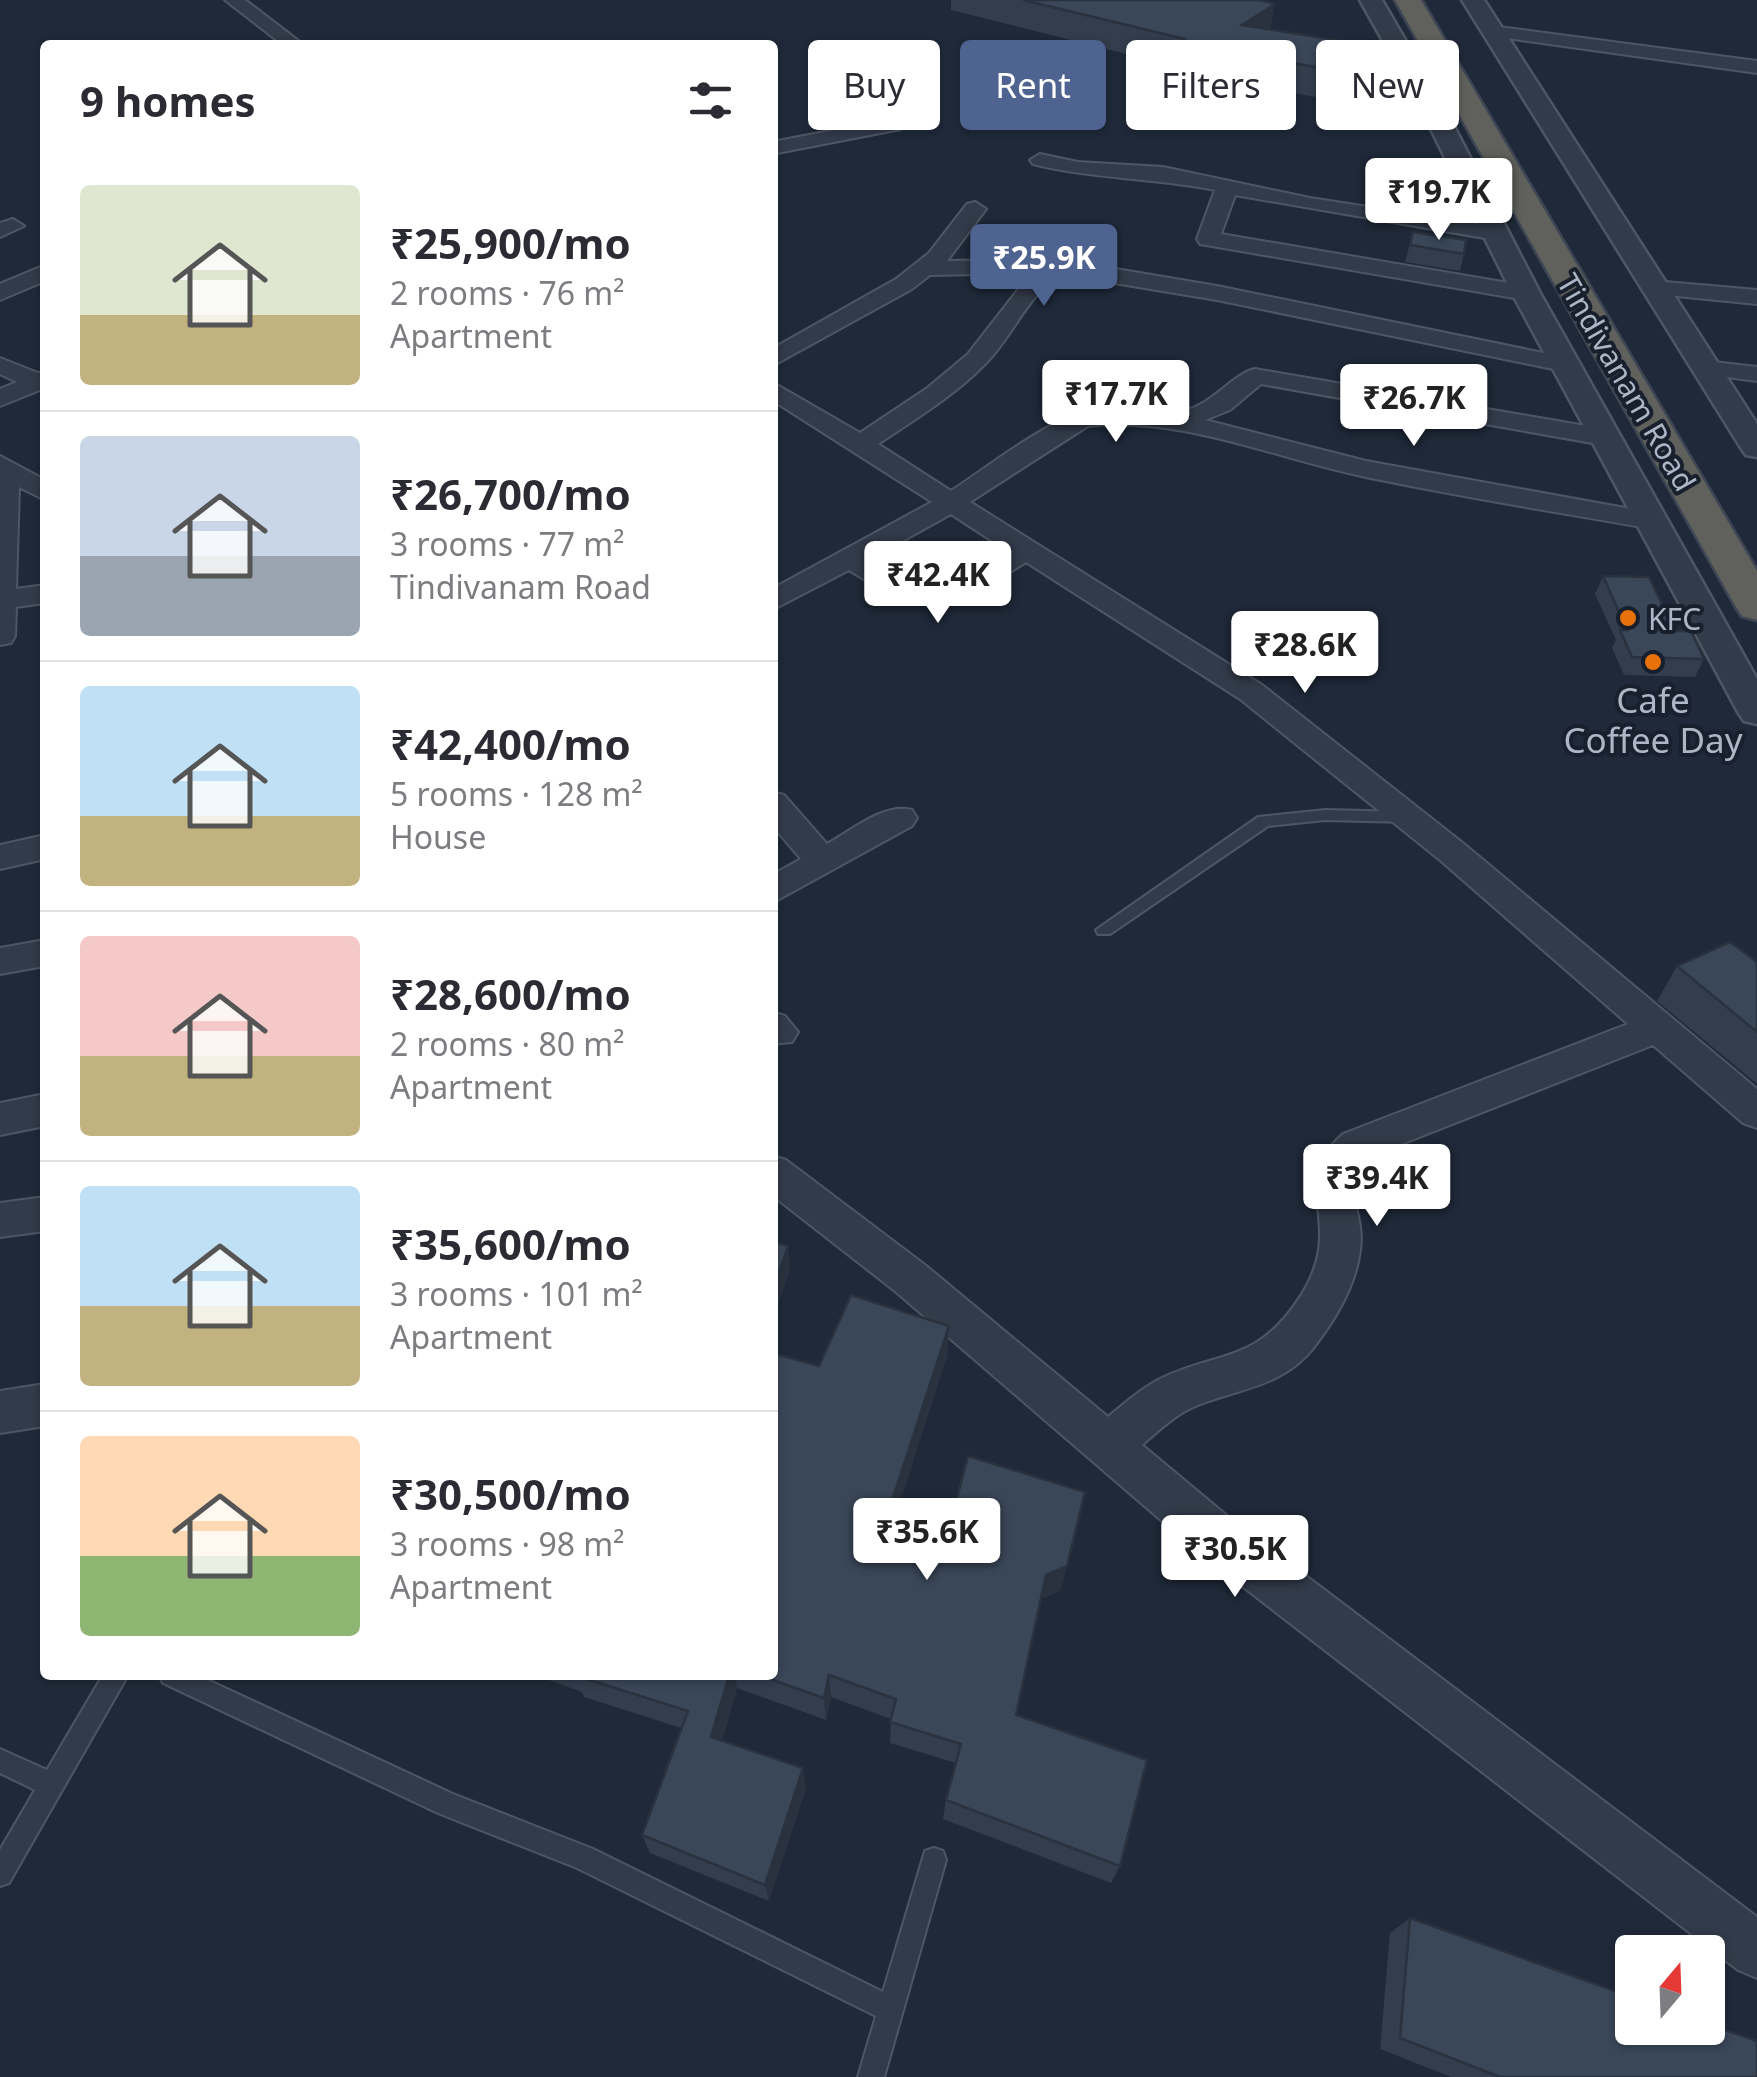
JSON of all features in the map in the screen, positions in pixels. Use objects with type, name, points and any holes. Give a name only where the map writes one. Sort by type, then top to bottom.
[{"type":"highway","name":"Tindivanam Road","points":[[1408,0],[1757,607]]},
{"type":"highway","points":[[1436,0],[1625,313]]},
{"type":"street","points":[[234,0],[288,40]]},
{"type":"street","points":[[1371,0],[1432,106],[1526,293],[1757,712]]},
{"type":"street","points":[[1482,15],[1656,37]]},
{"type":"street","points":[[1482,15],[1757,67]]},
{"type":"street","points":[[1482,15],[1705,368],[1748,422],[1757,448]]},
{"type":"street","points":[[778,147],[867,130]]},
{"type":"street","points":[[1040,160],[1078,168],[1146,170],[1496,234]]},
{"type":"street","points":[[1228,188],[1208,239],[1526,293]]},
{"type":"street","points":[[778,356],[866,307],[923,268],[936,258],[975,209]]},
{"type":"street","points":[[923,268],[1056,266],[1217,293],[1568,366]]},
{"type":"street","points":[[859,445],[946,386],[968,366],[1023,290],[1056,266]]},
{"type":"street","points":[[0,293],[40,274]]},
{"type":"street","points":[[1654,288],[1757,297]]},
{"type":"street","points":[[0,365],[40,380]]},
{"type":"street","points":[[1705,368],[1757,374]]},
{"type":"street","points":[[1168,420],[1217,410],[1255,376],[1608,438]]},
{"type":"street","points":[[0,398],[40,380]]},
{"type":"street","points":[[778,392],[1250,692],[1408,817],[1757,1112]]},
{"type":"street","points":[[778,598],[949,504],[1080,420],[1096,416],[1168,420],[1365,468],[1652,521]]},
{"type":"street","points":[[3,466],[40,489]]},
{"type":"street","points":[[0,636],[3,466]]},
{"type":"street","points":[[850,558],[909,593],[944,597],[960,592],[1024,551]]},
{"type":"street","points":[[1,600],[40,595]]},
{"type":"street","points":[[778,810],[823,862]]},
{"type":"street","points":[[778,888],[900,818]]},
{"type":"street","points":[[0,856],[40,848]]},
{"type":"street","points":[[0,961],[40,954]]},
{"type":"street","points":[[1107,1445],[1175,1394],[1245,1374],[1273,1361],[1293,1341],[1332,1284],[1342,1227],[1330,1178],[1338,1159],[1357,1144],[1657,1028]]},
{"type":"street","points":[[0,1119],[40,1111]]},
{"type":"street","points":[[778,1177],[910,1278],[1214,1536],[1757,1951]]},
{"type":"street","points":[[0,1220],[40,1215]]},
{"type":"street","points":[[0,1412],[40,1406]]},
{"type":"lane","points":[[1104,930],[1264,821],[1326,815],[1408,817]]},
{"type":"lane","points":[[0,1874],[113,1680]]},
{"type":"lane","points":[[182,1680],[447,1804],[584,1858],[889,2009]]},
{"type":"lane","points":[[0,1762],[52,1785]]},
{"type":"lane","points":[[871,2077],[934,1860]]},
{"type":"building","points":[[1023,0],[1259,0],[1275,4],[1242,25],[1335,40],[1316,40],[1316,67],[1296,64],[1296,40],[1185,39]]},
{"type":"building","points":[[1413,232],[1466,240],[1464,254],[1410,245]]},
{"type":"building","points":[[1603,576],[1649,577],[1675,631],[1691,631],[1704,659],[1632,657],[1620,630],[1627,630]]},
{"type":"building","points":[[1730,942],[1757,962],[1757,1032],[1677,966]]},
{"type":"building","points":[[778,1243],[788,1246],[778,1275]]},
{"type":"building","points":[[851,1295],[949,1326],[893,1498],[952,1517],[968,1456],[1085,1492],[1067,1566],[1046,1575],[1016,1715],[1147,1760],[1120,1866],[946,1800],[961,1744],[890,1722],[896,1699],[829,1675],[824,1698],[773,1680],[778,1680],[778,1355],[819,1366]]},
{"type":"building","points":[[590,1680],[728,1680],[711,1737],[803,1768],[765,1885],[642,1835],[688,1711]]},
{"type":"building","points":[[1410,1918],[1615,1991],[1615,2045],[1725,2045],[1725,2030],[1757,2041],[1757,2077],[1500,2077],[1400,2038]]},
{"type":"place","name":"KFC","points":[[1628,618]]},
{"type":"place","name":"Cafe Coffee Day","points":[[1653,662]]}]
